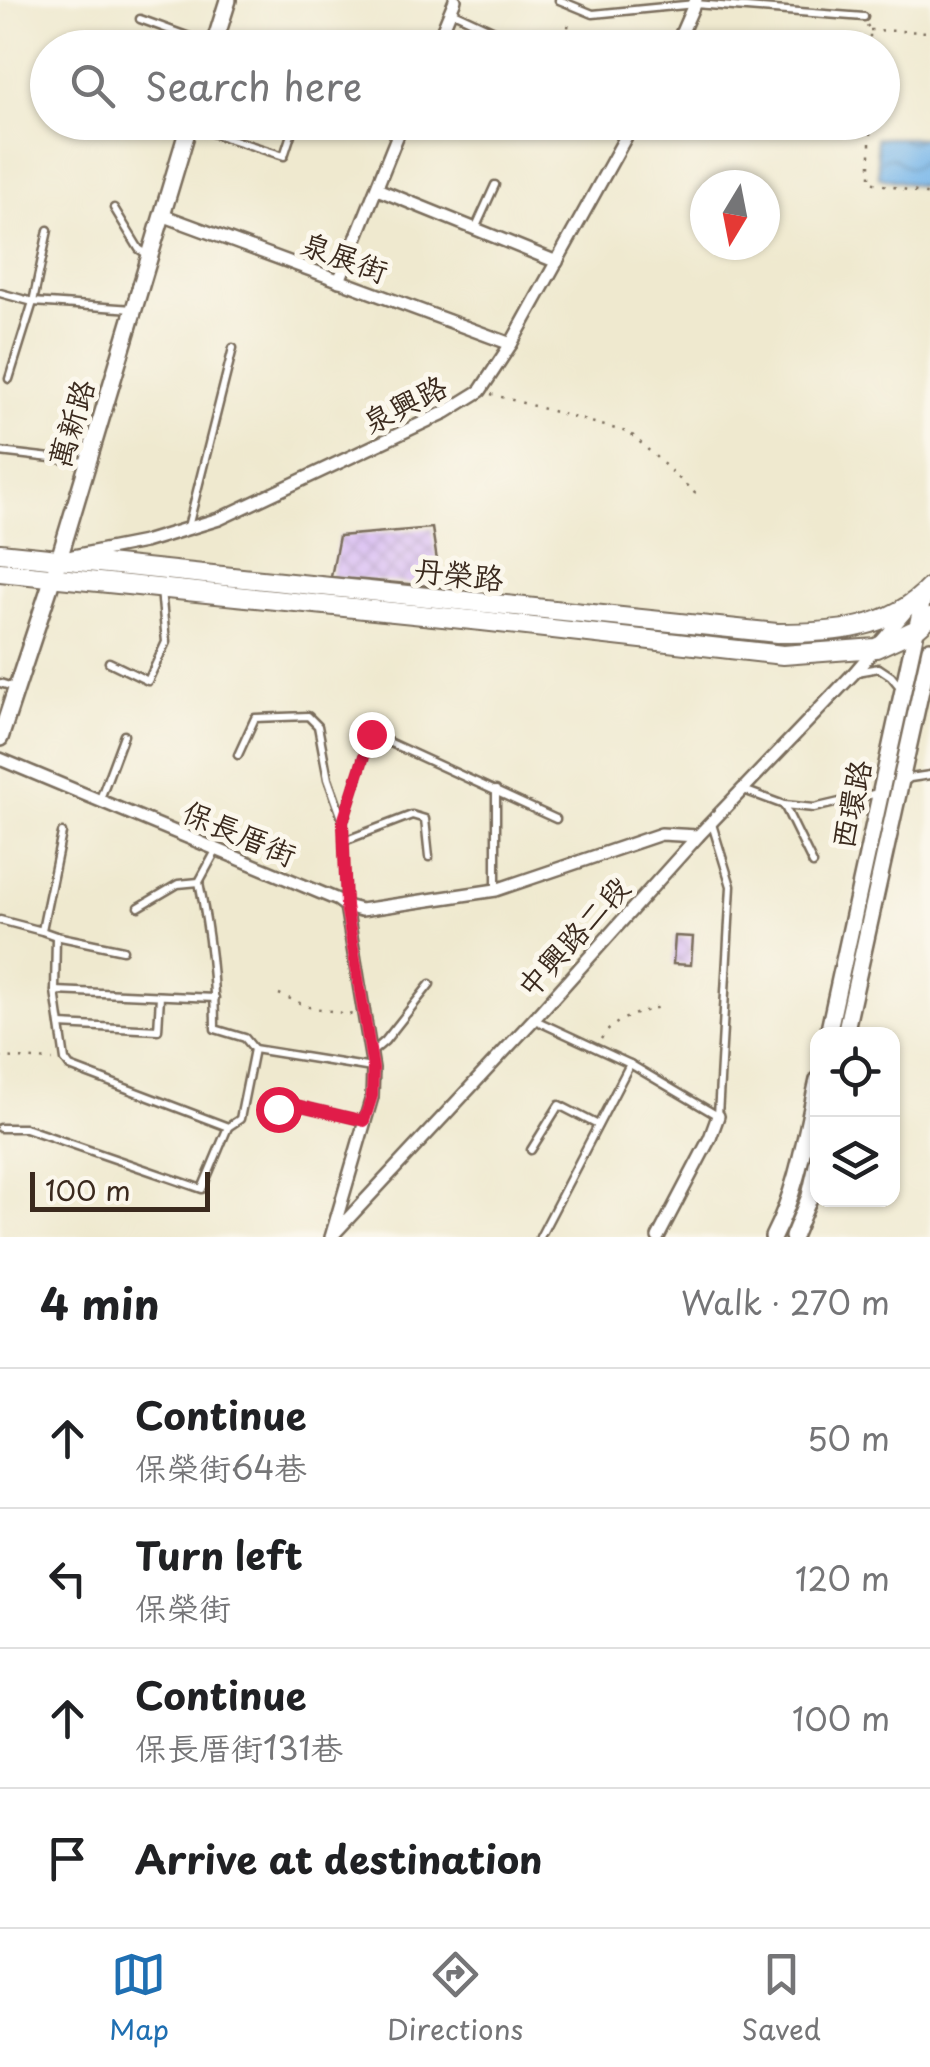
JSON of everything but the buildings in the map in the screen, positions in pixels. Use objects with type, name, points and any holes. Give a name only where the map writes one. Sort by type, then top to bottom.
[{"type":"main road","name":"丹榮路","points":[[0,554],[161,590],[777,633],[856,628],[909,608]]},
{"type":"main road","name":"丹榮路","points":[[0,572],[56,568],[483,612],[783,655],[876,648]]},
{"type":"main road","name":"中興路二段","points":[[909,608],[928,594]]},
{"type":"main road","name":"中興路二段","points":[[876,648],[915,630],[930,617]]},
{"type":"street","points":[[219,30],[228,0]]},
{"type":"street","points":[[683,30],[696,2]]},
{"type":"street","points":[[442,30],[452,5]]},
{"type":"street","name":"萬新路","points":[[0,738],[56,568],[184,140]]},
{"type":"street","points":[[339,281],[396,140]]},
{"type":"street","name":"泉興路","points":[[56,568],[219,520],[446,412],[480,391],[511,344],[624,140]]},
{"type":"street","points":[[377,189],[556,262]]},
{"type":"street","name":"泉展街","points":[[162,215],[511,344]]},
{"type":"street","name":"西環路","points":[[830,1027],[915,630],[928,594]]},
{"type":"street","name":"中興路二段","points":[[331,1237],[534,1020],[698,836],[855,672],[909,608]]},
{"type":"street","name":"西環路","points":[[847,1027],[930,649]]},
{"type":"street","name":"保長厝街","points":[[0,759],[361,910],[496,890],[661,834],[698,836]]},
{"type":"street","points":[[331,1237],[372,1096],[373,1068],[346,906]]},
{"type":"street","points":[[772,1237],[785,1214],[810,1115]]},
{"type":"street","points":[[658,1237],[718,1116]]},
{"type":"street","points":[[793,1237],[810,1196]]},
{"type":"lane","points":[[559,0],[593,14],[696,2],[864,17]]},
{"type":"lane","points":[[452,5],[498,30]]},
{"type":"lane","points":[[140,20],[169,30]]},
{"type":"lane","points":[[236,140],[284,156],[289,140]]},
{"type":"lane","points":[[475,229],[495,184]]},
{"type":"lane","points":[[114,208],[139,248],[150,256]]},
{"type":"lane","points":[[9,379],[33,302],[48,230]]},
{"type":"lane","points":[[0,294],[33,302],[134,309]]},
{"type":"lane","points":[[188,528],[233,348]]},
{"type":"lane","points":[[0,452],[86,462]]},
{"type":"lane","points":[[109,662],[148,681],[166,642],[161,590]]},
{"type":"lane","points":[[855,672],[880,668],[902,690]]},
{"type":"lane","points":[[0,683],[17,688]]},
{"type":"lane","points":[[238,755],[256,718],[308,716],[318,726],[328,779],[343,822],[346,906]]},
{"type":"lane","points":[[343,822],[371,734],[556,820]]},
{"type":"lane","points":[[99,800],[124,735]]},
{"type":"lane","points":[[744,790],[784,805],[814,808],[930,775]]},
{"type":"lane","points":[[496,790],[496,890]]},
{"type":"lane","points":[[784,805],[812,864]]},
{"type":"lane","points":[[344,841],[412,816],[425,819],[429,857]]},
{"type":"lane","points":[[534,1020],[630,1064],[718,1116],[732,886],[712,823]]},
{"type":"lane","points":[[42,930],[62,833]]},
{"type":"lane","points":[[217,850],[199,882],[215,998],[215,1029],[245,1038],[254,1050],[373,1068]]},
{"type":"lane","points":[[139,907],[178,884],[199,882]]},
{"type":"lane","points":[[0,920],[123,950]]},
{"type":"lane","points":[[56,936],[55,992],[65,1060],[70,1067],[228,1126]]},
{"type":"lane","points":[[370,1053],[385,1041],[430,984]]},
{"type":"lane","points":[[55,992],[215,998]]},
{"type":"lane","points":[[60,1025],[158,1030],[160,996]]},
{"type":"lane","points":[[0,1128],[25,1128],[202,1190],[228,1126],[240,1119],[254,1050]]},
{"type":"lane","points":[[540,1237],[630,1064]]},
{"type":"lane","points":[[278,1109],[288,1103],[364,1121]]},
{"type":"lane","points":[[531,1150],[559,1105],[598,1125]]},
{"type":"path","points":[[567,30],[572,5]]},
{"type":"path","points":[[864,17],[870,30]]},
{"type":"path","points":[[900,31],[930,32]]},
{"type":"path","points":[[870,140],[870,182],[930,195]]},
{"type":"path","points":[[480,391],[630,433],[698,496]]},
{"type":"path","points":[[279,994],[308,1007],[364,1017]]},
{"type":"path","points":[[594,1047],[608,1027],[627,1016],[659,1007]]},
{"type":"path","points":[[0,1057],[65,1060]]},
{"type":"water","points":[[930,138],[930,187],[879,177],[876,140]]},
{"type":"route","points":[[278,1109],[288,1103],[364,1121],[372,1096],[373,1068],[346,906],[343,822],[371,734]]}]
